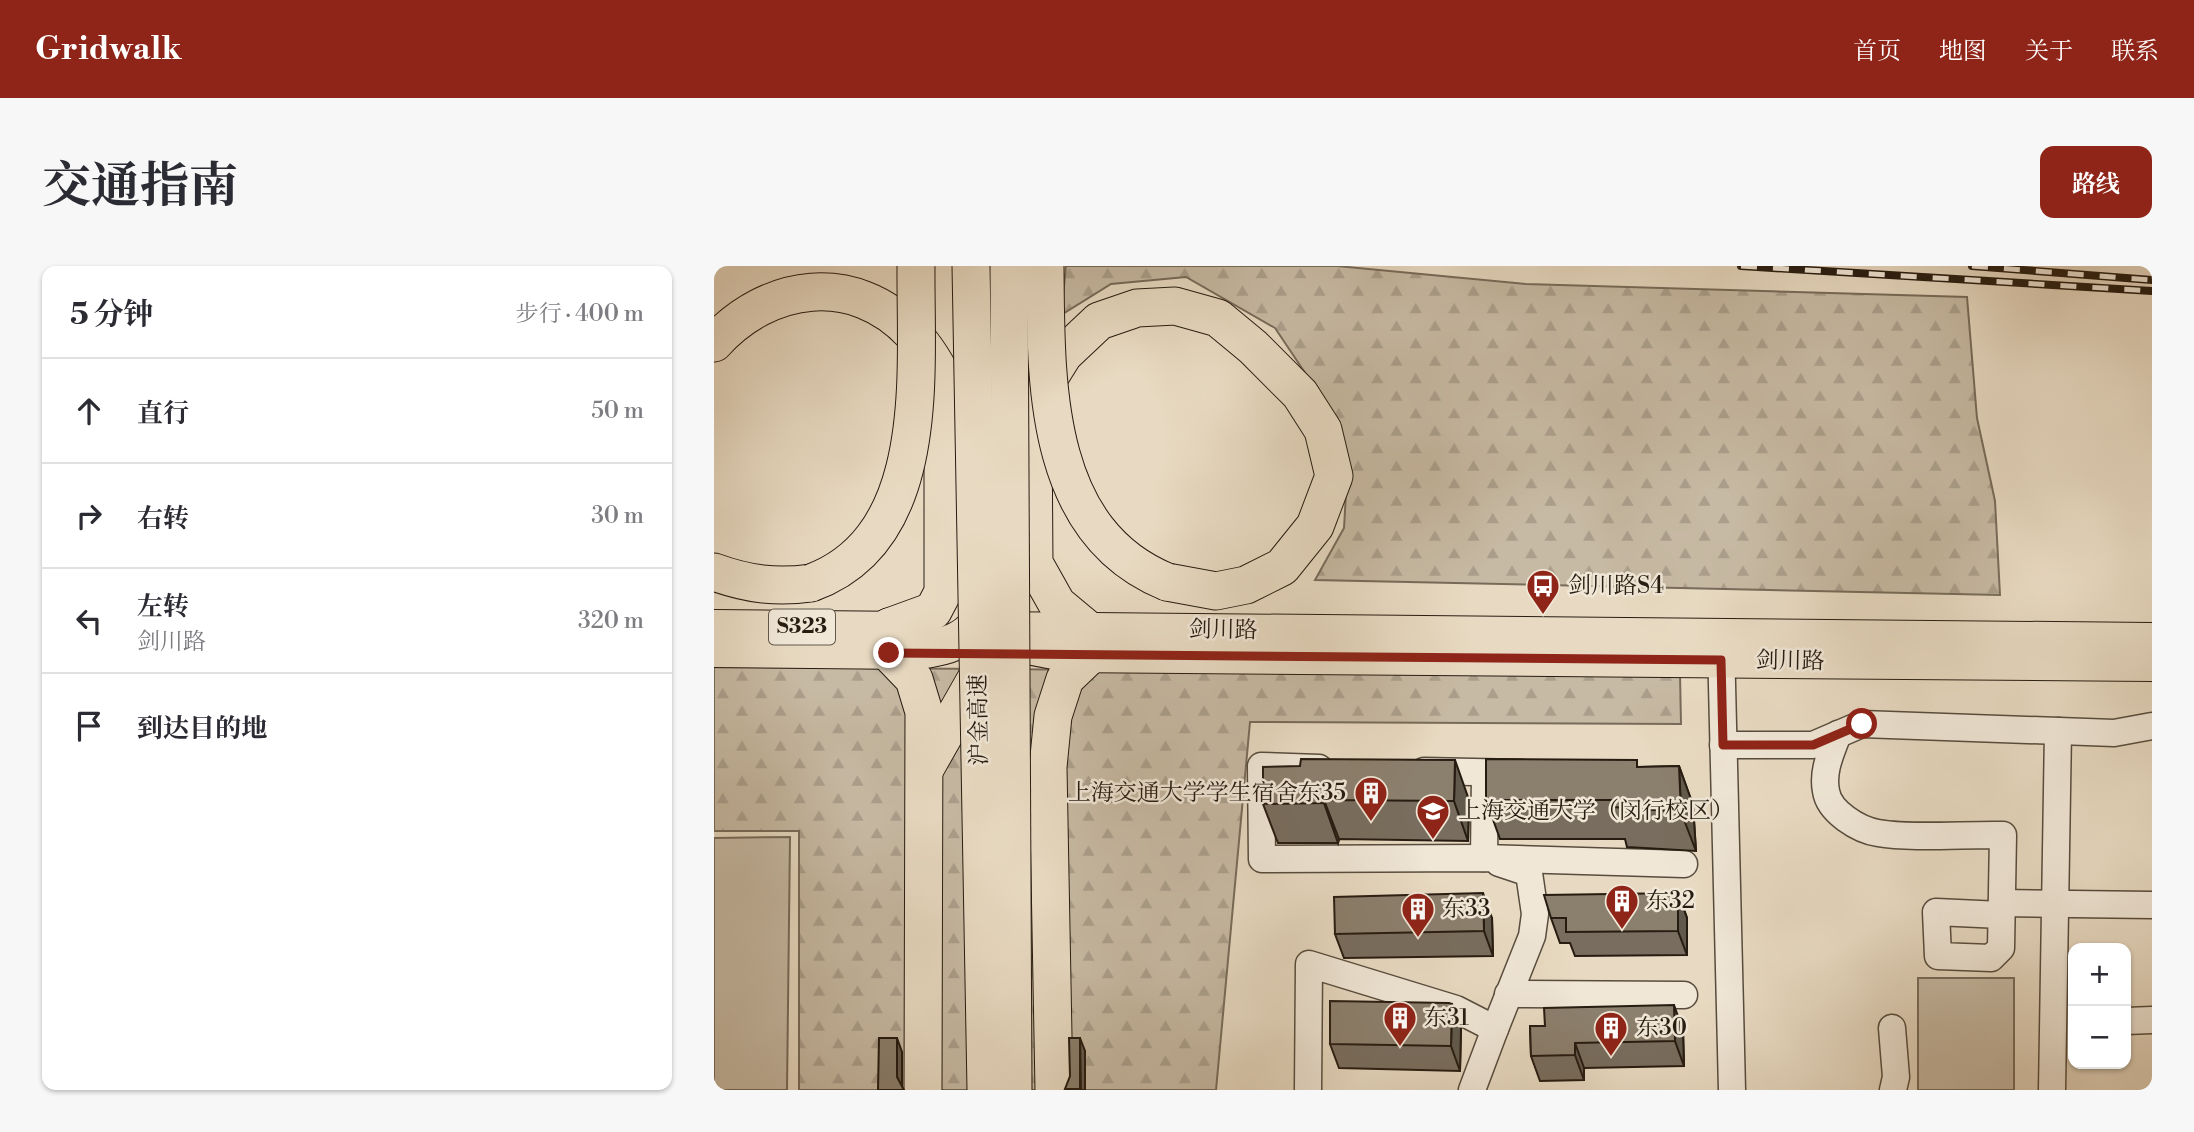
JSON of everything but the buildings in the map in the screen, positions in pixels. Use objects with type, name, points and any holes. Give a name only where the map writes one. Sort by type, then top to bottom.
[{"type":"highway","points":[[714,572],[740,582],[783,587],[811,583],[831,576],[856,557],[878,532],[897,495],[913,423],[916,266]]},
{"type":"highway","name":"沪金高速","points":[[971,266],[986,1090]]},
{"type":"highway","name":"沪金高速","points":[[1009,266],[1013,1090]]},
{"type":"highway","points":[[1045,266],[1046,351],[1053,421],[1071,486],[1098,534],[1139,571],[1167,582],[1216,591],[1245,585],[1282,567],[1315,526],[1334,475],[1323,430],[1300,394],[1253,347],[1218,318],[1175,306],[1137,308],[1099,321],[1064,354],[1044,386],[1033,427],[1034,563],[1057,604],[1087,643]]},
{"type":"highway","points":[[714,343],[757,307],[794,292],[835,292],[869,302],[895,317],[913,334],[934,362],[976,463],[979,499],[977,591],[983,641],[1048,767]]},
{"type":"highway","points":[[889,640],[933,611],[943,592],[944,384]]},
{"type":"highway","points":[[926,767],[983,641],[989,591],[993,494],[1016,447],[1033,427]]},
{"type":"highway","points":[[889,640],[1087,643]]},
{"type":"highway","points":[[889,640],[914,679],[924,712],[926,767],[923,1090]]},
{"type":"highway","points":[[1054,1090],[1048,767],[1053,716],[1065,679],[1087,643]]},
{"type":"main road","name":"S323","points":[[714,626],[889,640]]},
{"type":"main road","name":"剑川路","points":[[1087,643],[1721,647],[2152,639]]},
{"type":"main road","points":[[714,651],[889,640]]},
{"type":"main road","name":"剑川路","points":[[1721,647],[2152,665]]},
{"type":"street","points":[[1721,647],[1732,1090]]},
{"type":"street","points":[[1723,745],[1813,745],[1862,724],[2114,733],[2152,726]]},
{"type":"street","points":[[2052,1090],[2064,1022],[2057,904],[2058,731]]},
{"type":"street","points":[[1838,734],[1826,766],[1826,792],[1832,808],[1876,833],[2003,835],[2002,909],[2057,904],[2152,905]]},
{"type":"street","points":[[1340,768],[1261,766],[1262,859],[1485,858],[1684,864]]},
{"type":"street","points":[[1393,770],[1553,774]]},
{"type":"street","points":[[1485,773],[1485,858]]},
{"type":"street","points":[[1472,1090],[1532,936],[1535,914],[1529,873],[1485,858]]},
{"type":"street","points":[[1308,1090],[1309,964],[1456,1009],[1495,1029]]},
{"type":"street","points":[[1508,994],[1684,995]]},
{"type":"street","points":[[2131,1021],[2152,1020]]},
{"type":"street","points":[[1892,1028],[1896,1077],[1893,1090]]},
{"type":"green space","points":[[1066,266],[1337,266],[1526,284],[1967,297],[1977,418],[1995,501],[2000,595],[1315,580],[1344,528],[1348,458],[1332,413],[1275,328],[1186,277],[1111,284],[1061,315]]},
{"type":"green space","points":[[714,667],[1680,674],[1681,724],[1250,722],[1216,1090],[799,1090],[799,831],[714,831]]},
{"type":"green space","points":[[790,837],[787,1090],[714,1090],[714,838]]},
{"type":"green space","points":[[1918,978],[2014,978],[2014,1090],[1918,1090]]},
{"type":"railway","points":[[1741,266],[2152,291]]},
{"type":"railway","points":[[1972,266],[2152,280]]},
{"type":"place","name":"剑川路S4","points":[[1543,616]]},
{"type":"place","name":"上海交通大学学生宿舍东35","points":[[1371,823]]},
{"type":"place","name":"上海交通大学（闵行校区）","points":[[1433,841]]},
{"type":"place","name":"东32","points":[[1622,931]]},
{"type":"place","name":"东33","points":[[1418,939]]},
{"type":"place","name":"东31","points":[[1400,1048]]},
{"type":"place","name":"东30","points":[[1611,1058]]},
{"type":"route","points":[[889,653],[1088,657],[1721,660],[1723,745],[1813,745],[1862,724]]}]
